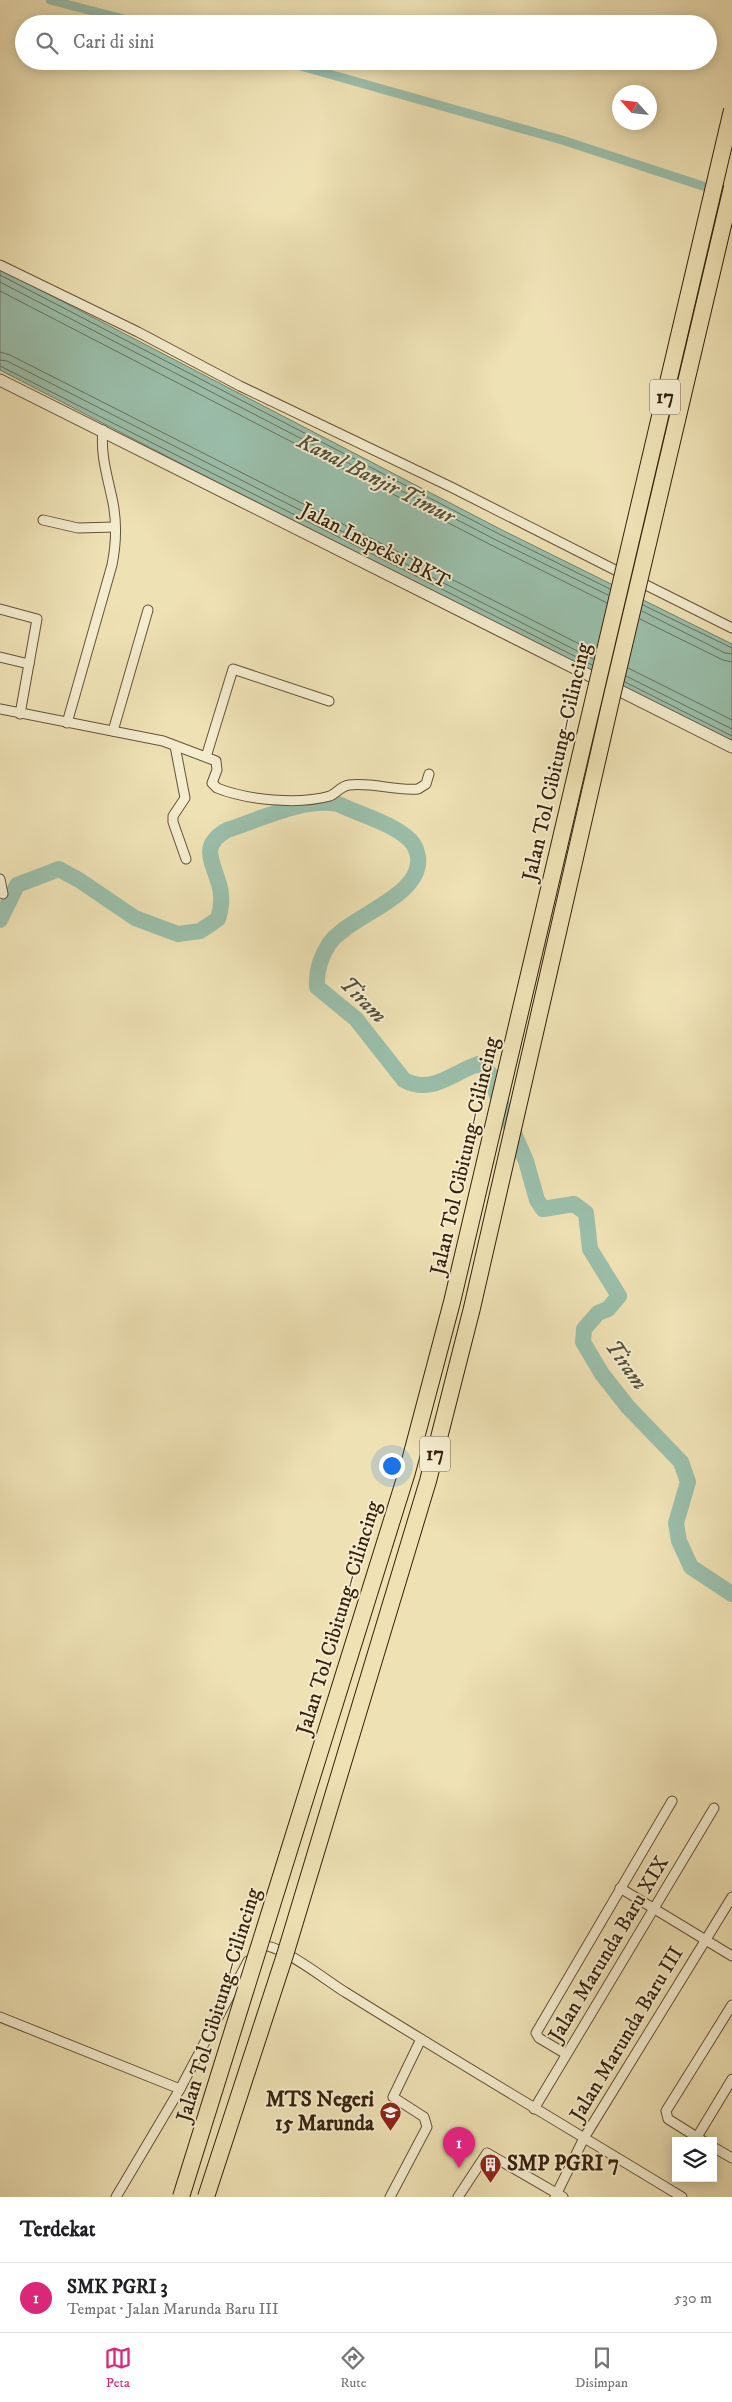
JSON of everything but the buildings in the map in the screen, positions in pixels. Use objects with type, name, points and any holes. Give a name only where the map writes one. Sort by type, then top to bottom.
[{"type":"highway","name":"Jalan Tol Cibitung–Cilincing","points":[[181,2197],[407,1472],[450,1311],[732,110]]},
{"type":"highway","name":"Jalan Tol Cibitung–Cilincing","points":[[206,2197],[285,1955],[428,1481],[472,1308],[612,696],[732,187]]},
{"type":"street","points":[[0,265],[257,395],[451,487],[732,628]]},
{"type":"street","name":"Jalan Inspeksi BKT","points":[[0,380],[732,747]]},
{"type":"street","points":[[67,723],[112,566],[116,542],[113,504],[101,448],[103,430]]},
{"type":"street","points":[[44,520],[78,528],[115,527]]},
{"type":"street","points":[[0,609],[37,619],[20,714]]},
{"type":"street","points":[[113,731],[148,610]]},
{"type":"street","points":[[0,657],[29,664]]},
{"type":"street","points":[[206,757],[234,669],[329,701]]},
{"type":"street","points":[[0,709],[163,740],[206,757],[217,764],[212,783],[217,788],[260,798],[294,801],[331,795],[338,789],[350,785],[418,789],[426,784],[429,774]]},
{"type":"street","points":[[175,746],[185,798],[173,816],[173,822],[186,859]]},
{"type":"street","points":[[0,879],[4,894]]},
{"type":"street","points":[[566,2054],[539,2038],[536,2033],[672,1801]]},
{"type":"street","name":"Jalan Marunda Baru XIX","points":[[534,2108],[714,1808]]},
{"type":"street","points":[[620,1888],[732,1956]]},
{"type":"street","name":"Jalan Marunda Baru III","points":[[458,2197],[487,2153],[558,2196],[584,2138],[732,1897]]},
{"type":"street","points":[[116,2197],[180,2089],[254,1950],[260,1945],[286,1953],[343,1991],[682,2197]]},
{"type":"street","points":[[697,2137],[668,2119],[666,2111],[732,2005]]},
{"type":"street","points":[[0,2017],[180,2089]]},
{"type":"street","points":[[390,2197],[427,2127],[424,2117],[392,2097],[421,2039]]},
{"type":"street","points":[[701,2137],[732,2079]]},
{"type":"street","points":[[717,2149],[731,2156]]},
{"type":"water","name":"Kanal Banjir Timur","points":[[0,269],[502,530],[732,644],[732,741],[323,537],[0,370]]},
{"type":"waterway","points":[[50,0],[108,15]]},
{"type":"waterway","points":[[315,70],[562,140],[715,190]]},
{"type":"waterway","name":"Tiram","points":[[0,920],[17,885],[59,869],[79,880],[135,918],[178,934],[200,931],[218,919],[220,909],[221,891],[210,852],[214,841],[227,830],[282,811],[311,804],[338,804],[385,824],[410,840],[418,857],[416,871],[409,883],[383,905],[352,924],[329,944],[319,965],[317,987],[356,1019],[404,1080],[414,1084],[432,1084],[478,1064],[484,1067],[490,1074],[526,1161],[537,1200],[543,1209],[574,1204],[586,1213],[590,1249],[619,1296],[608,1309],[598,1313],[584,1329],[583,1342],[602,1374],[628,1407],[681,1462],[688,1482],[676,1523],[679,1541],[691,1567],[732,1594]]},
{"type":"place","name":"MTS Negeri 15 Marunda","points":[[390,2131]]},
{"type":"place","name":"SMK PGRI 3","points":[[459,2168]]},
{"type":"place","name":"SMP PGRI 7","points":[[491,2183]]}]
